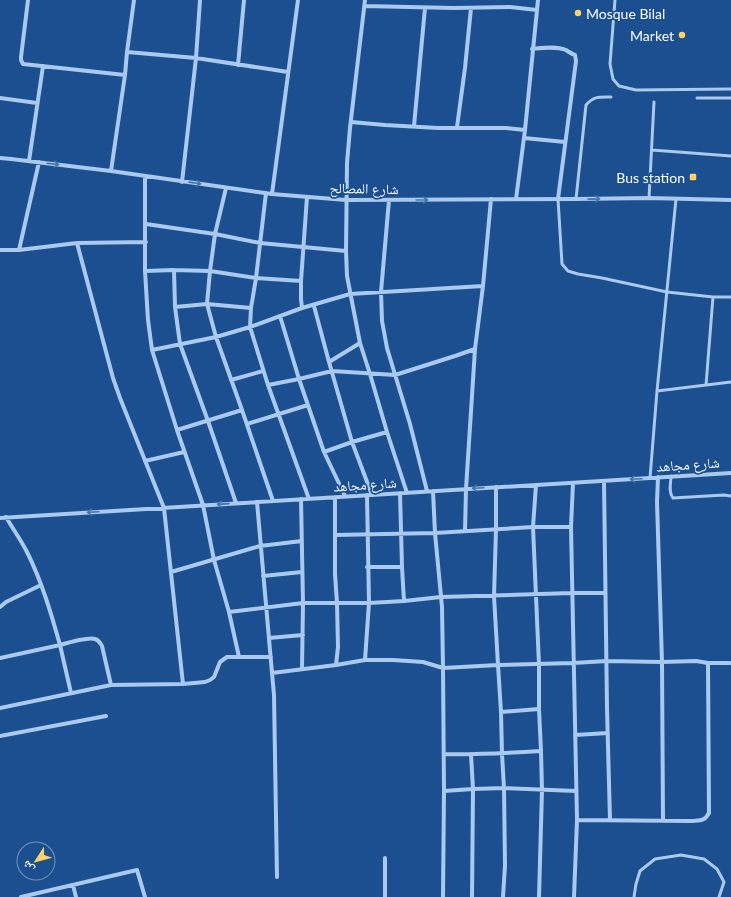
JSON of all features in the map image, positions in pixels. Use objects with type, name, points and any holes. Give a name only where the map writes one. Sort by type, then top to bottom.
[{"type":"street","points":[[28,0],[20,60],[23,64],[125,75]]},
{"type":"street","points":[[111,171],[134,0]]},
{"type":"street","points":[[182,182],[196,58],[200,0]]},
{"type":"street","points":[[238,65],[244,0]]},
{"type":"street","points":[[272,194],[298,0]]},
{"type":"street","points":[[365,0],[347,163],[347,276],[360,343],[407,493]]},
{"type":"street","points":[[516,199],[525,130],[538,0]]},
{"type":"street","points":[[364,6],[426,8],[510,7],[537,10]]},
{"type":"street","points":[[414,126],[426,8]]},
{"type":"street","points":[[456,127],[465,68],[471,8]]},
{"type":"street","points":[[532,49],[560,49],[575,55],[576,61],[558,199]]},
{"type":"street","points":[[127,52],[196,58],[288,72]]},
{"type":"street","points":[[28,161],[43,66]]},
{"type":"street","points":[[0,98],[37,103]]},
{"type":"street","points":[[351,122],[438,128],[506,128],[525,130]]},
{"type":"street","points":[[524,138],[565,142]]},
{"type":"street","name":"شارع المصالح","points":[[0,158],[111,171],[272,194],[346,200],[649,198],[731,200]]},
{"type":"street","points":[[19,250],[39,162]]},
{"type":"street","points":[[145,177],[145,271],[148,320],[152,350],[176,430],[203,505],[214,560],[229,612],[239,658]]},
{"type":"street","points":[[226,188],[215,234],[210,271],[208,304],[216,337],[273,501]]},
{"type":"street","points":[[266,193],[251,308],[250,327],[268,385],[309,499]]},
{"type":"street","points":[[302,308],[301,280],[307,197]]},
{"type":"street","points":[[465,531],[466,489],[475,349],[483,286],[491,199]]},
{"type":"street","points":[[389,200],[381,292],[382,321],[387,348],[410,424],[427,491]]},
{"type":"street","points":[[146,224],[215,234],[260,243],[346,251]]},
{"type":"street","points":[[0,250],[19,250],[77,243],[146,242]]},
{"type":"street","points":[[77,243],[113,378],[164,508],[183,684]]},
{"type":"street","points":[[174,270],[175,307],[180,344],[236,503]]},
{"type":"street","points":[[145,271],[210,271],[256,278],[301,280]]},
{"type":"street","points":[[152,350],[216,337],[250,327],[302,308],[314,306],[350,294],[483,286]]},
{"type":"street","points":[[175,307],[208,304],[251,308]]},
{"type":"street","points":[[314,306],[352,442],[372,495]]},
{"type":"street","points":[[280,316],[299,379],[324,452],[345,496]]},
{"type":"street","points":[[329,362],[360,343]]},
{"type":"street","points":[[268,385],[332,372],[395,375],[475,349]]},
{"type":"street","points":[[231,380],[264,371]]},
{"type":"street","points":[[247,424],[308,405]]},
{"type":"street","points":[[176,430],[242,410]]},
{"type":"street","points":[[324,452],[387,432]]},
{"type":"street","points":[[145,461],[184,452]]},
{"type":"street","name":"شارع مجاهد","points":[[0,518],[731,473]]},
{"type":"street","points":[[658,477],[662,662],[663,820]]},
{"type":"street","points":[[604,481],[610,820]]},
{"type":"street","points":[[572,482],[571,526],[573,663],[577,820],[574,897]]},
{"type":"street","points":[[536,485],[533,527],[539,665],[539,709],[542,751],[539,897]]},
{"type":"street","points":[[496,487],[494,596],[504,788],[505,866],[503,897]]},
{"type":"street","points":[[433,491],[440,597],[442,607],[444,754],[443,897]]},
{"type":"street","points":[[400,493],[404,601]]},
{"type":"street","points":[[366,495],[369,603],[366,660]]},
{"type":"street","points":[[335,497],[335,574],[338,604],[338,648],[336,665]]},
{"type":"street","points":[[301,499],[303,603],[302,669]]},
{"type":"street","points":[[257,502],[274,703],[277,877]]},
{"type":"street","points":[[6,517],[26,552],[41,585],[60,645],[71,693]]},
{"type":"street","points":[[335,535],[436,533],[571,526]]},
{"type":"street","points":[[172,572],[260,546],[302,542]]},
{"type":"street","points":[[368,567],[402,567]]},
{"type":"street","points":[[263,576],[302,572]]},
{"type":"street","points":[[0,607],[6,602],[41,585]]},
{"type":"street","points":[[229,612],[303,603],[369,603],[440,597],[605,593]]},
{"type":"street","points":[[269,638],[303,635]]},
{"type":"street","points":[[0,658],[94,638],[102,646],[111,685]]},
{"type":"street","points":[[0,708],[111,685],[183,684],[205,682],[214,677],[220,662],[227,658],[271,657]]},
{"type":"street","points":[[272,673],[366,660],[422,662],[443,668],[607,661],[730,663]]},
{"type":"street","points":[[577,820],[690,821],[703,820],[706,817],[709,813],[708,663]]},
{"type":"street","points":[[501,712],[539,709]]},
{"type":"street","points":[[0,736],[106,716]]},
{"type":"street","points":[[575,735],[608,733]]},
{"type":"street","points":[[444,754],[502,754],[542,751]]},
{"type":"street","points":[[471,754],[472,897]]},
{"type":"street","points":[[444,791],[504,788],[576,791]]},
{"type":"street","points":[[385,858],[385,897]]},
{"type":"street","points":[[21,897],[137,870],[145,897]]},
{"type":"street","points":[[73,885],[76,897]]},
{"type":"lane","points":[[615,0],[610,64],[613,79],[619,86],[636,90],[731,89]]},
{"type":"lane","points":[[576,199],[586,105],[591,100],[598,97],[611,97]]},
{"type":"lane","points":[[696,98],[731,98]]},
{"type":"lane","points":[[649,198],[654,102]]},
{"type":"lane","points":[[652,150],[731,156]]},
{"type":"lane","points":[[558,199],[562,264],[568,271],[667,292],[713,297],[731,297]]},
{"type":"lane","points":[[650,478],[676,199]]},
{"type":"lane","points":[[706,385],[713,297]]},
{"type":"lane","points":[[657,391],[731,382]]},
{"type":"lane","points":[[671,476],[670,492],[671,496],[674,498],[724,495],[731,496]]},
{"type":"lane","points":[[634,897],[640,872],[655,859],[681,855],[704,859],[718,868],[724,882],[719,897]]},
{"type":"place","name":"Mosque Bilal","points":[[578,13]]},
{"type":"place","name":"Market","points":[[682,35]]},
{"type":"place","name":"Bus station","points":[[693,177]]}]
